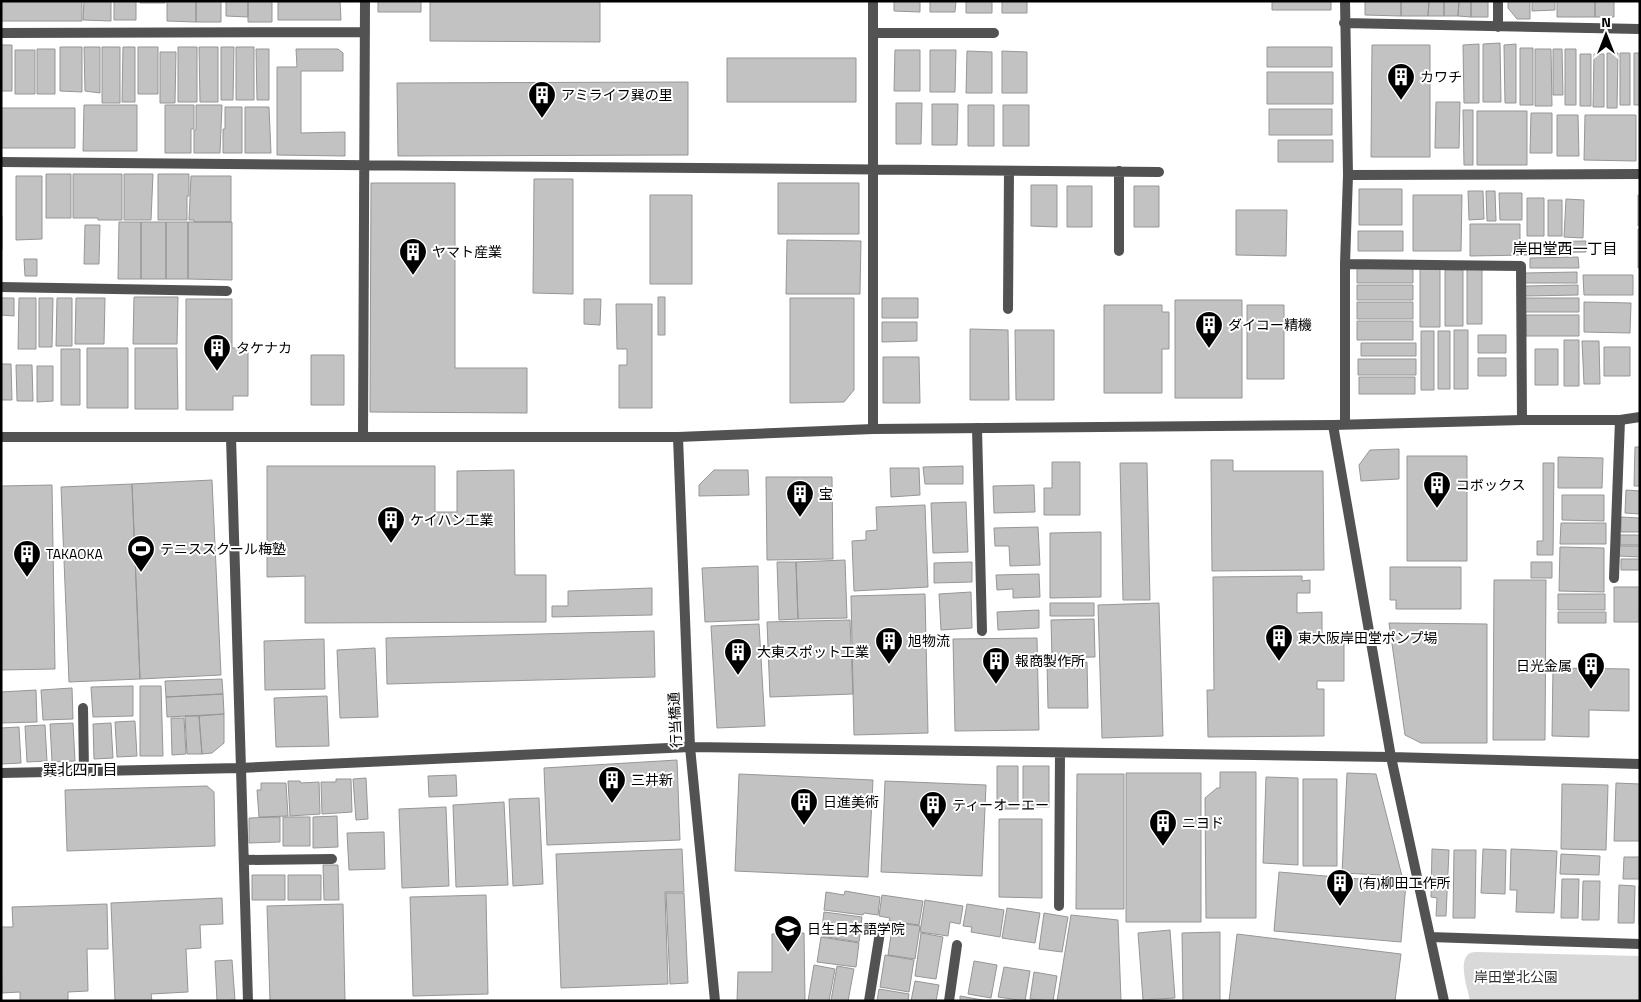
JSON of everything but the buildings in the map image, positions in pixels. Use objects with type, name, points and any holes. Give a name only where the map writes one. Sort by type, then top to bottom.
[{"type":"street","points":[[363,436],[365,1]]},
{"type":"street","points":[[873,429],[874,1]]},
{"type":"street","points":[[1345,1],[1348,175],[1345,264],[1345,424]]},
{"type":"street","points":[[1498,1],[1498,27]]},
{"type":"street","points":[[1344,23],[1640,29]]},
{"type":"street","points":[[1,34],[365,32]]},
{"type":"street","points":[[874,33],[994,33]]},
{"type":"street","points":[[1,162],[1159,172]]},
{"type":"street","points":[[1008,310],[1009,170]]},
{"type":"street","points":[[1118,251],[1119,171]]},
{"type":"street","points":[[1348,175],[1640,174]]},
{"type":"street","points":[[1345,264],[1521,266],[1522,420]]},
{"type":"street","points":[[1,287],[227,291]]},
{"type":"street","points":[[1,437],[678,437],[873,429],[1333,425],[1522,420],[1620,420],[1640,418]]},
{"type":"street","points":[[1614,578],[1620,420]]},
{"type":"street","points":[[1333,425],[1391,757],[1444,1001]]},
{"type":"street","points":[[977,428],[982,631]]},
{"type":"street","points":[[231,437],[248,1001]]},
{"type":"street","name":"行当橋通","points":[[678,437],[690,748],[715,1001]]},
{"type":"street","points":[[83,708],[84,771]]},
{"type":"street","points":[[1,772],[240,768],[690,748],[1391,757],[1640,764]]},
{"type":"street","points":[[1059,906],[1060,752]]},
{"type":"street","points":[[244,860],[332,859]]},
{"type":"street","points":[[869,1001],[881,926]]},
{"type":"street","points":[[1430,937],[1640,944]]},
{"type":"street","points":[[949,1001],[957,945]]},
{"type":"green space","name":"岸田堂北公園","points":[[1473,952],[1640,956],[1640,1001],[1470,1001],[1464,976],[1464,962],[1466,957]]},
{"type":"place","name":"カワチ","points":[[1401,101]]},
{"type":"place","name":"アミライフ巽の里","points":[[542,119]]},
{"type":"place","name":"ヤマト産業","points":[[413,276]]},
{"type":"place","name":"ダイコー精機","points":[[1209,349]]},
{"type":"place","name":"タケナカ","points":[[217,372]]},
{"type":"place","name":"コボックス","points":[[1437,509]]},
{"type":"place","name":"宝","points":[[800,518]]},
{"type":"place","name":"ケイハン工業","points":[[391,544]]},
{"type":"place","name":"テニススクール梅塾","points":[[141,573]]},
{"type":"place","name":"TAKAOKA","points":[[27,578]]},
{"type":"place","name":"東大阪岸田堂ポンプ場","points":[[1279,662]]},
{"type":"place","name":"旭物流","points":[[889,665]]},
{"type":"place","name":"大東スポット工業","points":[[738,676]]},
{"type":"place","name":"報商製作所","points":[[996,685]]},
{"type":"place","name":"日光金属","points":[[1591,690]]},
{"type":"place","name":"三井新","points":[[612,804]]},
{"type":"place","name":"日進美術","points":[[804,826]]},
{"type":"place","name":"ティーオーエー","points":[[933,829]]},
{"type":"place","name":"ニヨド","points":[[1163,847]]},
{"type":"place","name":"(有)柳田工作所","points":[[1340,907]]},
{"type":"place","name":"日生日本語学院","points":[[788,953]]},
{"type":"district","name":"岸田堂西一丁目","points":[[1565,249]]},
{"type":"district","name":"巽北四丁目","points":[[80,770]]}]
